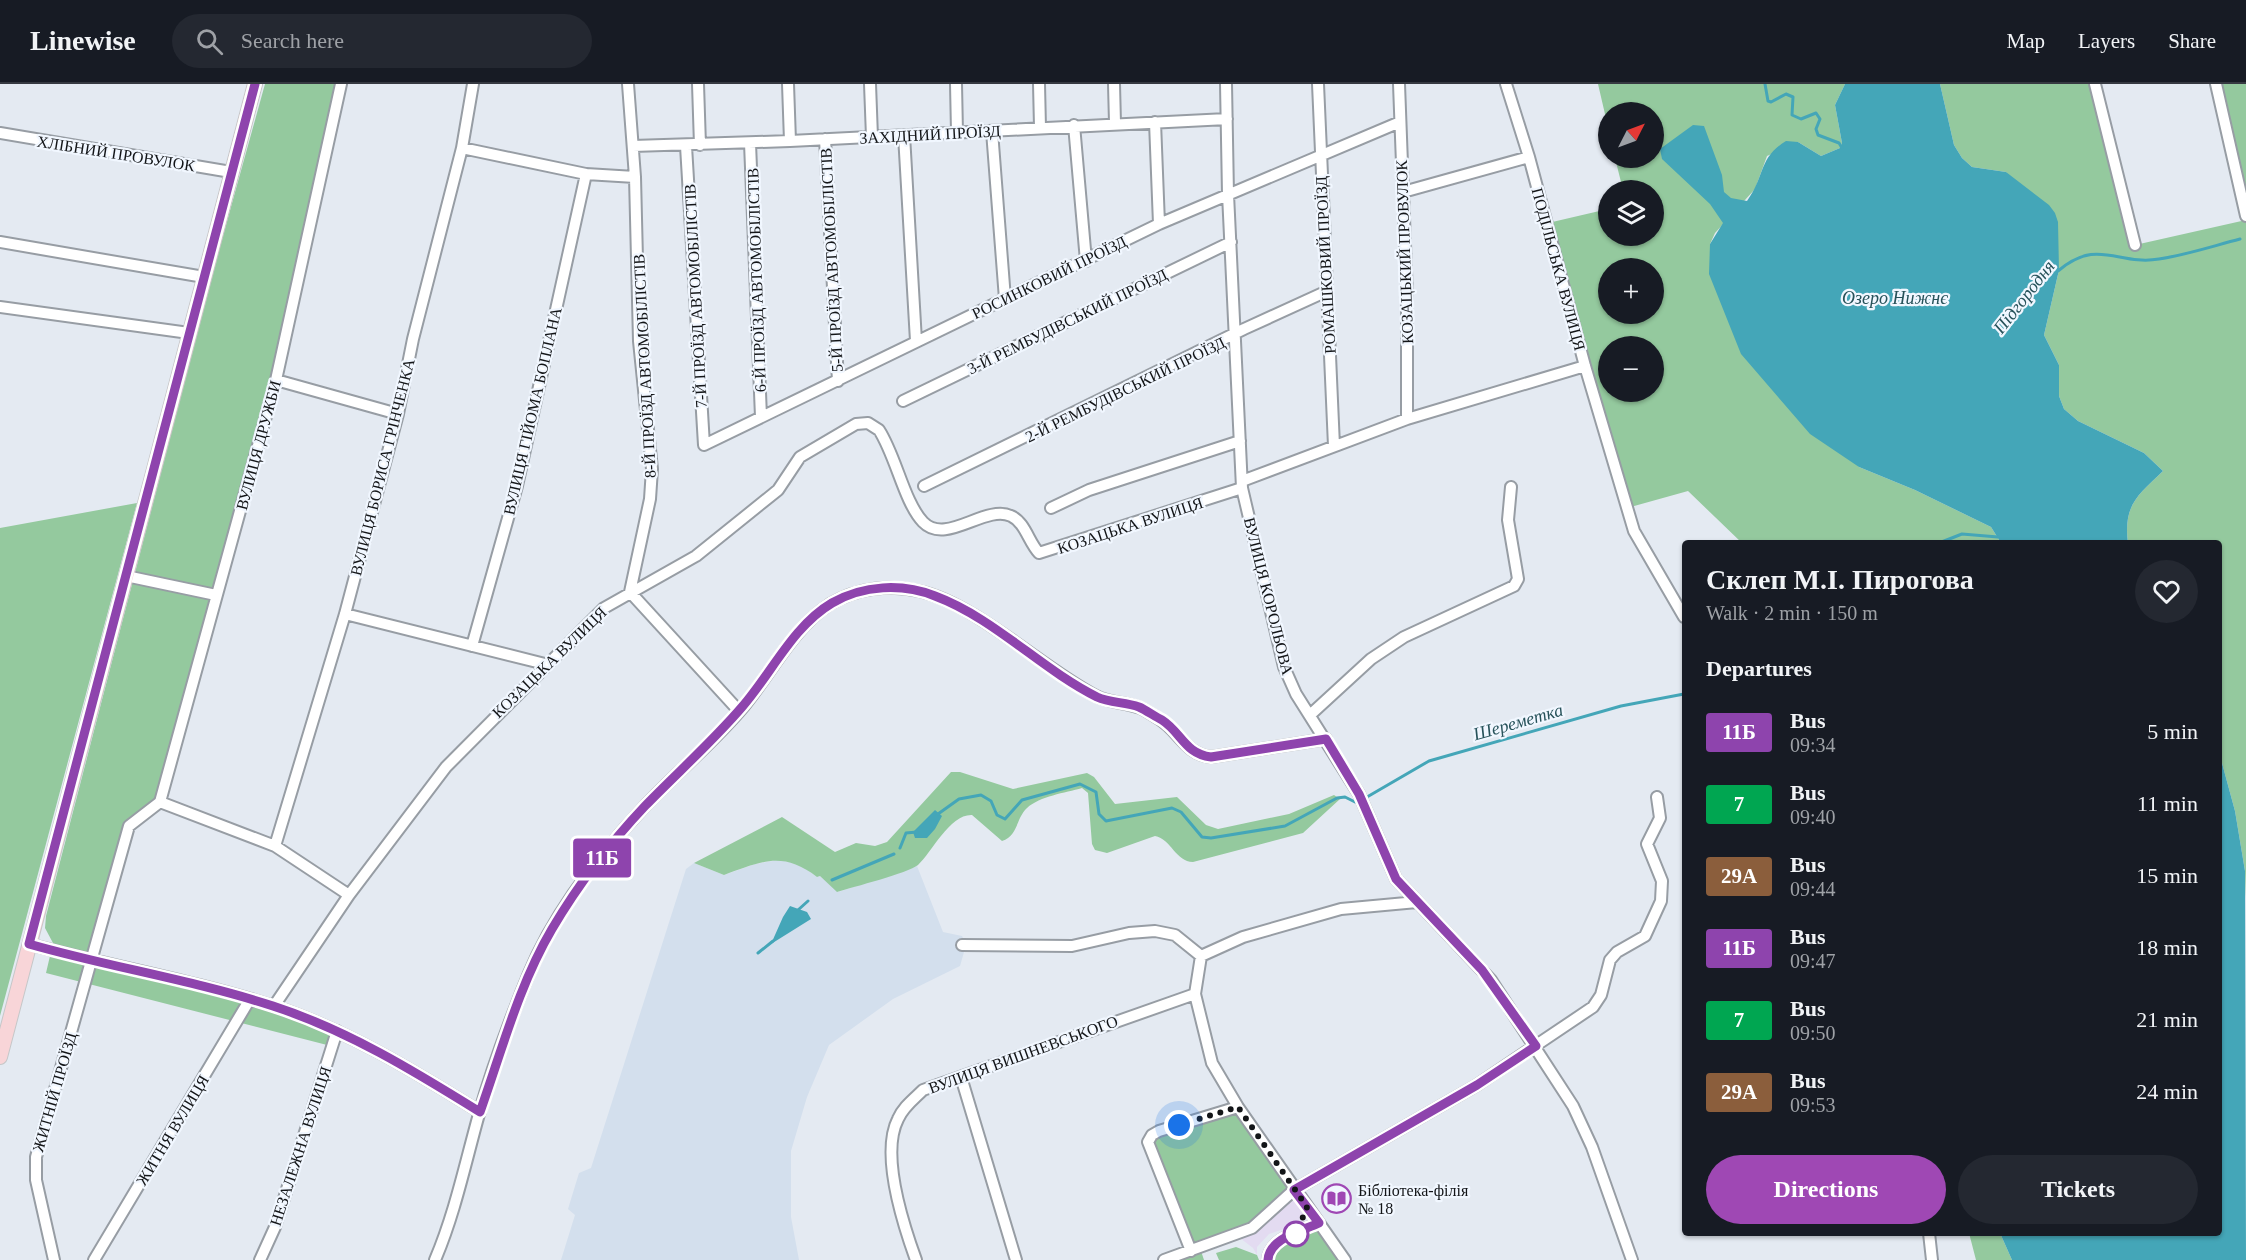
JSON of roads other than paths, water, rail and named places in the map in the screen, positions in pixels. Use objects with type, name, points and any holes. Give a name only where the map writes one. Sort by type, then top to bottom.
[{"type":"main road","points":[[0,1057],[5,1017],[29,944],[255,84]]},
{"type":"street","name":"ВУЛИЦЯ ДРУЖБИ","points":[[160,802],[276,380],[341,84]]},
{"type":"street","name":"ВУЛИЦЯ БОРИСА ГРІНЧЕНКА","points":[[275,846],[345,614],[398,414],[413,339],[462,148],[473,84]]},
{"type":"street","name":"8-Й ПРОЇЗД АВТОМОБІЛІСТІВ","points":[[628,84],[633,146],[639,341],[652,468],[650,499],[630,592]]},
{"type":"street","points":[[698,84],[700,145]]},
{"type":"street","points":[[788,84],[790,141]]},
{"type":"street","points":[[870,84],[872,136]]},
{"type":"street","points":[[956,84],[957,132]]},
{"type":"street","points":[[1039,84],[1040,127]]},
{"type":"street","points":[[1114,84],[1115,123]]},
{"type":"street","name":"ВУЛИЦЯ КОРОЛЬОВА","points":[[1226,84],[1228,194],[1242,484],[1279,650],[1296,694],[1359,794],[1392,872],[1417,902],[1482,970],[1536,1046],[1585,1128],[1632,1260]]},
{"type":"street","name":"РОМАШКОВИЙ ПРОЇЗД","points":[[1318,84],[1325,292],[1334,446]]},
{"type":"street","name":"КОЗАЦЬКИЙ ПРОВУЛОК","points":[[1399,84],[1407,297],[1407,419]]},
{"type":"street","name":"ПОДІЛЬСЬКА ВУЛИЦЯ","points":[[1506,84],[1529,157],[1634,531],[1682,614]]},
{"type":"street","points":[[2095,84],[2135,245]]},
{"type":"street","points":[[2216,84],[2246,216]]},
{"type":"street","name":"ЗАХІДНИЙ ПРОЇЗД","points":[[633,146],[686,146],[1227,119]]},
{"type":"street","points":[[1155,122],[1159,224]]},
{"type":"street","name":"РОСИНКОВИЙ ПРОЇЗД","points":[[704,446],[1159,224],[1400,122]]},
{"type":"street","points":[[1074,125],[1086,261]]},
{"type":"street","points":[[992,130],[1005,298]]},
{"type":"street","name":"ХЛІБНИЙ ПРОВУЛОК","points":[[0,133],[231,172]]},
{"type":"street","points":[[904,135],[916,341]]},
{"type":"street","name":"5-Й ПРОЇЗД АВТОМОБІЛІСТІВ","points":[[825,139],[838,381]]},
{"type":"street","name":"6-Й ПРОЇЗД АВТОМОБІЛІСТІВ","points":[[750,143],[761,417]]},
{"type":"street","name":"7-Й ПРОЇЗД АВТОМОБІЛІСТІВ","points":[[686,146],[704,446]]},
{"type":"street","points":[[462,148],[586,174],[634,177]]},
{"type":"street","points":[[1403,192],[1529,157]]},
{"type":"street","name":"ВУЛИЦЯ ГІЙОМА БОПЛАНА","points":[[472,646],[517,486],[586,174]]},
{"type":"street","points":[[0,242],[204,277]]},
{"type":"street","name":"3-Й РЕМБУДІВСЬКИЙ ПРОЇЗД","points":[[903,401],[1231,242]]},
{"type":"street","name":"2-Й РЕМБУДІВСЬКИЙ ПРОЇЗД","points":[[924,486],[1236,335],[1244,329],[1325,292]]},
{"type":"street","points":[[0,308],[189,333]]},
{"type":"street","name":"КОЗАЦЬКА ВУЛИЦЯ","points":[[274,1006],[349,895],[446,767],[545,664],[604,608],[696,556],[778,490],[800,457],[860,423],[872,424],[882,436],[916,512],[928,526],[938,530],[998,514],[1011,516],[1020,523],[1039,553],[1242,484],[1407,419],[1586,366]]},
{"type":"street","points":[[276,380],[398,414]]},
{"type":"street","points":[[1051,508],[1089,490],[1240,441]]},
{"type":"street","points":[[1310,715],[1371,659],[1404,637],[1514,586],[1518,579],[1508,520],[1510,487]]},
{"type":"street","points":[[126,576],[216,595]]},
{"type":"street","points":[[435,1260],[452,1220],[480,1112],[528,975],[553,928],[588,875],[626,828],[740,711],[795,639],[822,610],[858,592],[896,588],[919,591],[948,601],[1055,673],[1100,698],[1140,707],[1165,723],[1185,746],[1198,756],[1211,757],[1326,739]]},
{"type":"street","points":[[630,592],[740,711]]},
{"type":"street","points":[[345,614],[545,664]]},
{"type":"street","points":[[1164,1260],[1252,1228],[1294,1190],[1477,1085],[1596,1004],[1613,956],[1640,941],[1652,925],[1663,885],[1647,844],[1660,818],[1658,797]]},
{"type":"street","points":[[160,802],[275,846],[349,895]]},
{"type":"street","name":"ЖИТНІЙ ПРОЇЗД","points":[[54,1260],[36,1180],[36,1157],[129,826],[160,802]]},
{"type":"street","points":[[1201,956],[1244,937],[1341,909],[1417,902]]},
{"type":"street","points":[[962,945],[1071,946],[1129,933],[1155,931],[1175,935],[1201,956]]},
{"type":"street","points":[[29,944],[274,1006],[337,1031],[394,1059],[480,1112]]},
{"type":"street","points":[[1201,956],[1195,994],[1210,1058],[1238,1107],[1345,1260]]},
{"type":"street","name":"ВУЛИЦЯ ВИШНЕВСЬКОГО","points":[[916,1260],[892,1165],[893,1134],[898,1118],[922,1090],[1195,994]]},
{"type":"street","name":"ЖИТНЯ ВУЛИЦЯ","points":[[94,1260],[250,999]]},
{"type":"street","name":"НЕЗАЛЕЖНА ВУЛИЦЯ","points":[[260,1260],[278,1218],[337,1031]]},
{"type":"street","points":[[962,1077],[1016,1260]]},
{"type":"street","points":[[1191,1251],[1148,1142],[1152,1135],[1159,1131],[1238,1107]]},
{"type":"street","points":[[1268,1260],[1269,1253],[1276,1243],[1319,1223]]},
{"type":"street","points":[[1929,1236],[1932,1260]]},
{"type":"water","name":"Озеро Нижнє","points":[[1845,84],[1940,84],[1954,145],[1962,158],[1972,167],[2006,172],[2049,205],[2055,213],[2058,222],[2059,270],[2044,335],[2059,365],[2059,396],[2064,409],[2078,421],[2144,453],[2163,471],[2134,502],[2128,519],[2128,540],[1999,540],[1991,527],[1915,490],[1859,467],[1810,434],[1741,354],[1709,274],[1710,244],[1723,223],[1710,204],[1664,161],[1664,146],[1693,125],[1704,126],[1722,175],[1724,192],[1731,198],[1747,201],[1766,161],[1777,147],[1786,141],[1798,142],[1821,156],[1840,148],[1842,143],[1835,105]]},
{"type":"water","points":[[2222,763],[2235,811],[2245,871],[2246,1260],[2012,1260],[2001,1236],[2222,1236]]},
{"type":"water","points":[[935,810],[942,816],[935,829],[927,838],[915,838],[913,832]]},
{"type":"water","points":[[790,906],[807,912],[811,919],[771,944],[783,917]]},
{"type":"waterway","points":[[1765,84],[1768,101],[1771,102],[1786,94],[1793,97],[1792,115],[1801,119],[1816,113],[1820,119],[1816,129],[1818,135],[1839,143],[1842,148]]},
{"type":"waterway","name":"Підгородня","points":[[2058,271],[2072,261],[2085,256],[2097,254],[2132,259],[2159,259],[2240,239]]},
{"type":"waterway","name":"Шереметка","points":[[1947,540],[1962,534],[1998,537]]},
{"type":"waterway","name":"Шереметка","points":[[1367,797],[1429,761],[1621,706],[1682,694]]},
{"type":"waterway","name":"Шереметка","points":[[938,814],[959,799],[981,795],[991,801],[997,815],[1005,819],[1022,800],[1080,784],[1096,792],[1099,814],[1106,821],[1172,808],[1181,812],[1202,837],[1211,838],[1285,826],[1337,798],[1345,797],[1355,802]]},
{"type":"waterway","name":"Шереметка","points":[[900,848],[906,833],[917,832]]},
{"type":"waterway","name":"Шереметка","points":[[832,880],[894,854]]},
{"type":"waterway","name":"Шереметка","points":[[798,910],[808,901]]},
{"type":"waterway","name":"Шереметка","points":[[758,953],[773,941]]},
{"type":"place","name":"Бібліотека-філія № 18","points":[[1337,1199]]}]
